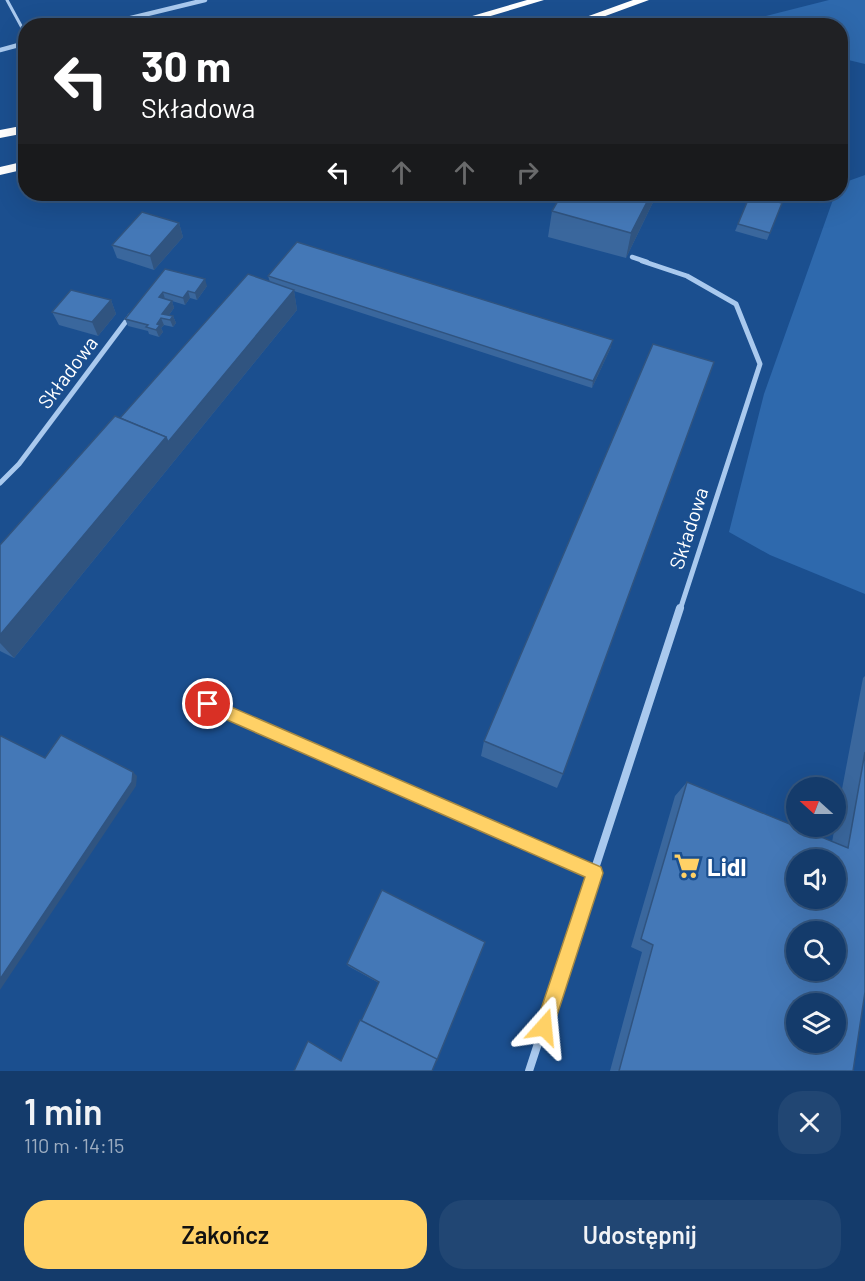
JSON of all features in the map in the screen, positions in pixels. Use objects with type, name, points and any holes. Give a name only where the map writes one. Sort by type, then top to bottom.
[{"type":"highway","points":[[473,18],[539,0]]},
{"type":"highway","points":[[590,18],[644,0]]},
{"type":"highway","points":[[0,134],[18,131]]},
{"type":"highway","points":[[0,171],[18,167]]},
{"type":"street","points":[[131,18],[205,0]]},
{"type":"street","points":[[0,50],[18,45]]},
{"type":"street","name":"Składowa","points":[[529,1071],[760,364],[736,304],[687,276],[632,257]]},
{"type":"street","name":"Składowa","points":[[0,483],[19,464],[137,306]]},
{"type":"lane","points":[[7,0],[18,20]]},
{"type":"lane","points":[[208,704],[595,873]]},
{"type":"shaded area","points":[[829,0],[865,0],[865,64],[848,60],[848,18],[758,18]]},
{"type":"shaded area","points":[[865,175],[865,594],[770,555],[729,532],[764,394],[833,201],[848,201],[848,181]]},
{"type":"building","points":[[558,201],[647,201],[631,233],[552,211]]},
{"type":"building","points":[[748,201],[782,203],[770,233],[738,224]]},
{"type":"building","points":[[142,212],[179,223],[150,256],[112,245]]},
{"type":"building","points":[[297,242],[613,340],[593,381],[268,276]]},
{"type":"building","points":[[165,269],[205,279],[195,293],[188,291],[183,298],[163,292],[159,297],[172,301],[162,314],[173,316],[170,320],[161,318],[156,330],[146,327],[148,325],[125,319]]},
{"type":"building","points":[[248,274],[294,290],[168,442],[166,437],[120,418]]},
{"type":"building","points":[[71,290],[111,300],[92,322],[52,312]]},
{"type":"building","points":[[653,344],[714,362],[563,774],[484,741]]},
{"type":"building","points":[[115,416],[166,437],[0,635],[0,545]]},
{"type":"building","points":[[61,735],[133,772],[132,782],[0,979],[0,737],[45,758]]},
{"type":"building","points":[[865,752],[865,992],[853,1071],[619,1071],[653,945],[641,939],[687,782],[786,823],[786,837],[821,837],[848,848]]},
{"type":"building","points":[[382,890],[485,942],[437,1060],[361,1021],[379,982],[347,964]]},
{"type":"building","points":[[360,1020],[437,1059],[432,1071],[294,1071],[308,1041],[341,1061]]},
{"type":"place","name":"Lidl","points":[[687,866]]},
{"type":"route","points":[[208,704],[595,873],[544,1027]]}]
